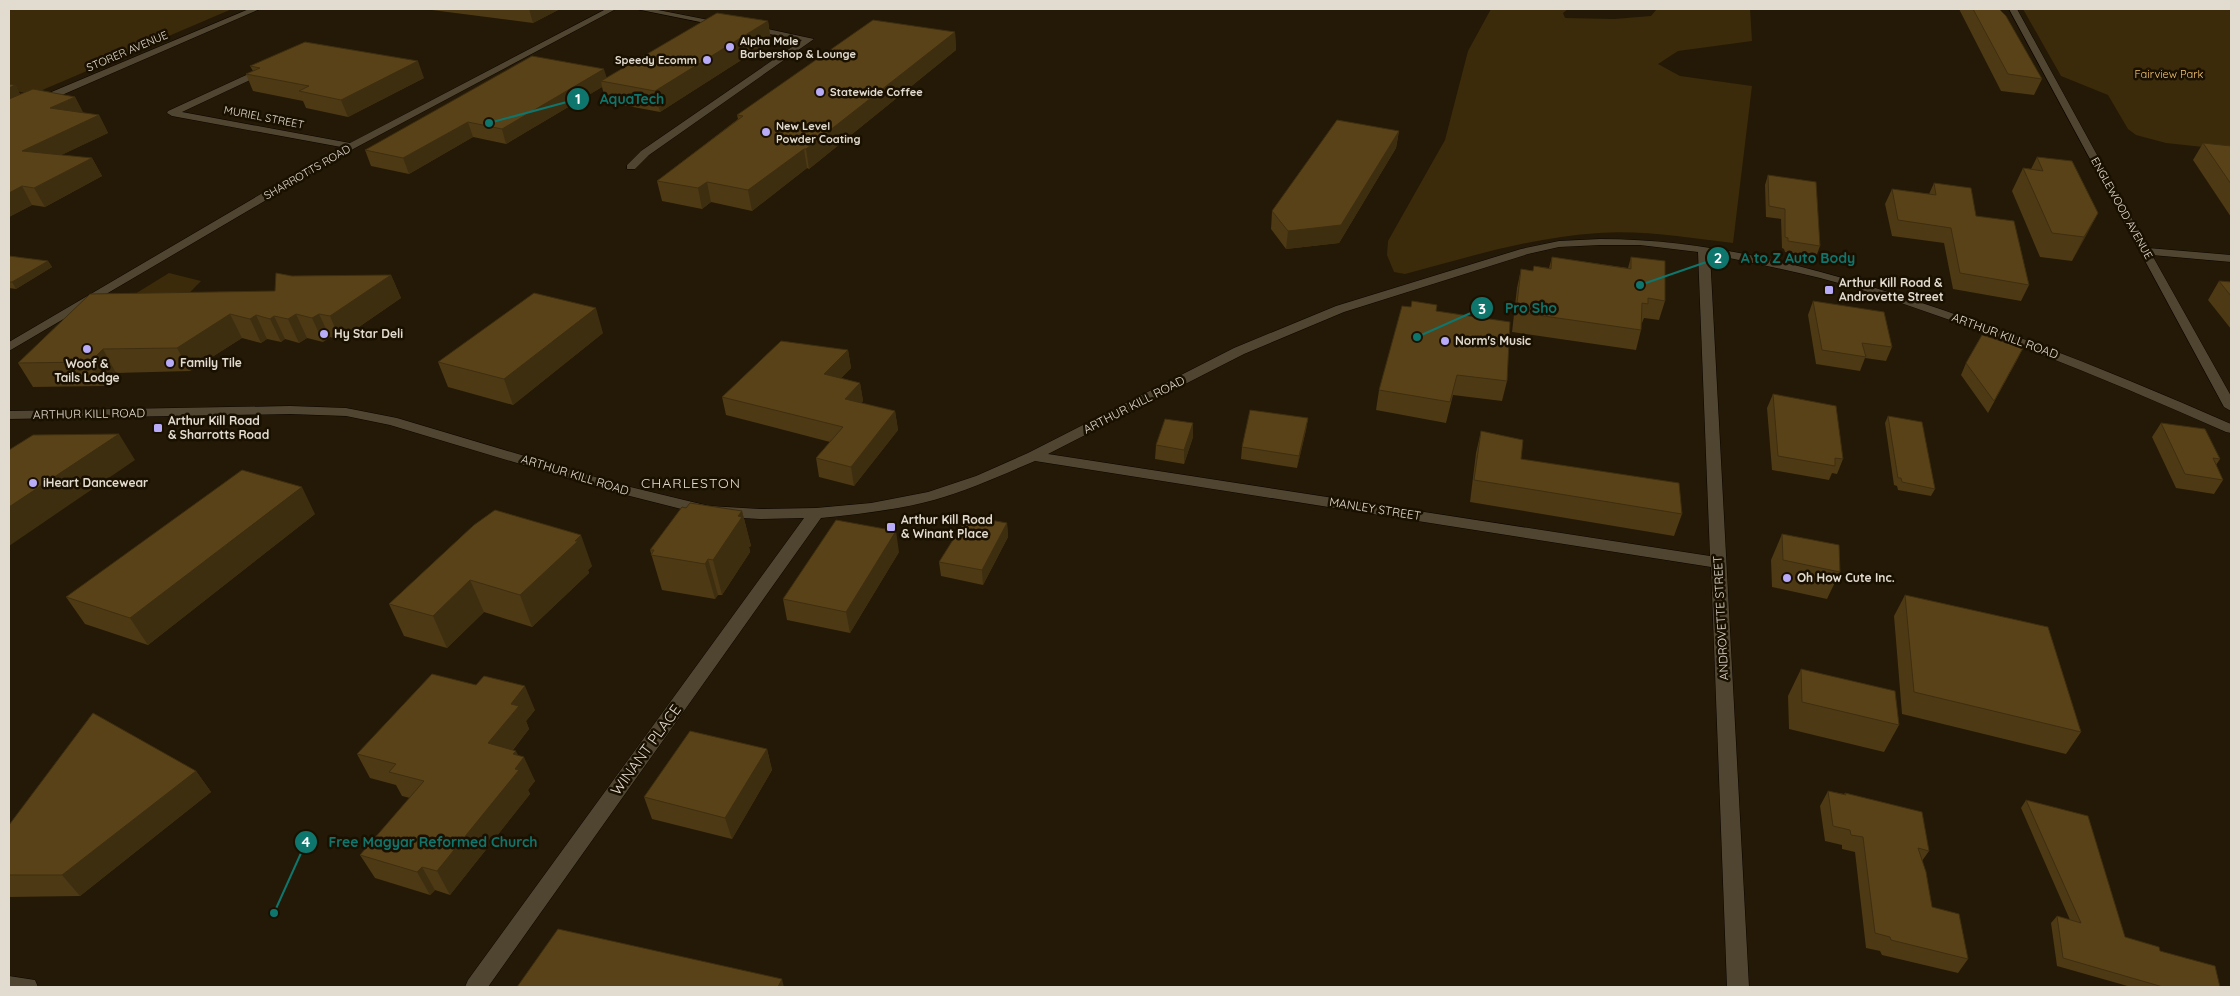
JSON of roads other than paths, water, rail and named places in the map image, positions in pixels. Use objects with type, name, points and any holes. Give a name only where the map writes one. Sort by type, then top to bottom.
[{"type":"street","name":"STORER AVENUE","points":[[9,115],[33,103],[256,9]]},
{"type":"street","name":"SHARROTTS ROAD","points":[[9,347],[351,146],[612,9]]},
{"type":"street","points":[[631,167],[645,153],[810,38],[640,9]]},
{"type":"street","name":"ENGLEWOOD AVENUE","points":[[2013,9],[2146,251],[2192,340],[2231,407]]},
{"type":"street","name":"MURIEL STREET","points":[[274,65],[172,113],[351,146]]},
{"type":"street","name":"ARTHUR KILL ROAD","points":[[9,415],[299,410],[346,412],[402,423],[618,489],[709,510],[760,514],[816,513],[872,508],[931,496],[981,479],[1033,456],[1209,366],[1284,332],[1376,297],[1483,262],[1524,251],[1559,244],[1640,242],[1704,249],[1819,275],[1940,312],[2038,347],[2108,375],[2231,429]]},
{"type":"street","name":"ANDROVETTE STREET","points":[[1704,249],[1738,987]]},
{"type":"street","points":[[2146,251],[2231,258]]},
{"type":"street","name":"MANLEY STREET","points":[[1033,456],[1718,563]]},
{"type":"street","name":"WINANT PLACE","points":[[476,987],[816,513]]},
{"type":"street","points":[[9,986],[27,987]]},
{"type":"place","name":"Alpha Male Barbershop & Lounge","points":[[730,47]]},
{"type":"place","name":"Speedy Ecomm","points":[[707,60]]},
{"type":"place","name":"Statewide Coffee","points":[[820,92]]},
{"type":"place","name":"AquaTech","points":[[489,123]]},
{"type":"place","name":"New Level Powder Coating","points":[[766,132]]},
{"type":"place","name":"A to Z Auto Body","points":[[1640,285]]},
{"type":"place","name":"Arthur Kill Road & Androvette Street","points":[[1829,290]]},
{"type":"place","name":"Hy Star Deli","points":[[324,334]]},
{"type":"place","name":"Pro Sho","points":[[1417,337]]},
{"type":"place","name":"Norm's Music","points":[[1445,341]]},
{"type":"place","name":"Woof & Tails Lodge","points":[[87,349]]},
{"type":"place","name":"Family Tile","points":[[170,363]]},
{"type":"place","name":"Arthur Kill Road & Sharrotts Road","points":[[158,428]]},
{"type":"place","name":"iHeart Dancewear","points":[[33,483]]},
{"type":"place","name":"Arthur Kill Road & Winant Place","points":[[891,527]]},
{"type":"place","name":"Oh How Cute Inc.","points":[[1787,578]]},
{"type":"place","name":"Free Magyar Reformed Church","points":[[274,913]]},
{"type":"district","name":"CHARLESTON","points":[[691,483]]},
{"type":"park label","name":"Fairview Park","points":[[2169,74]]}]
